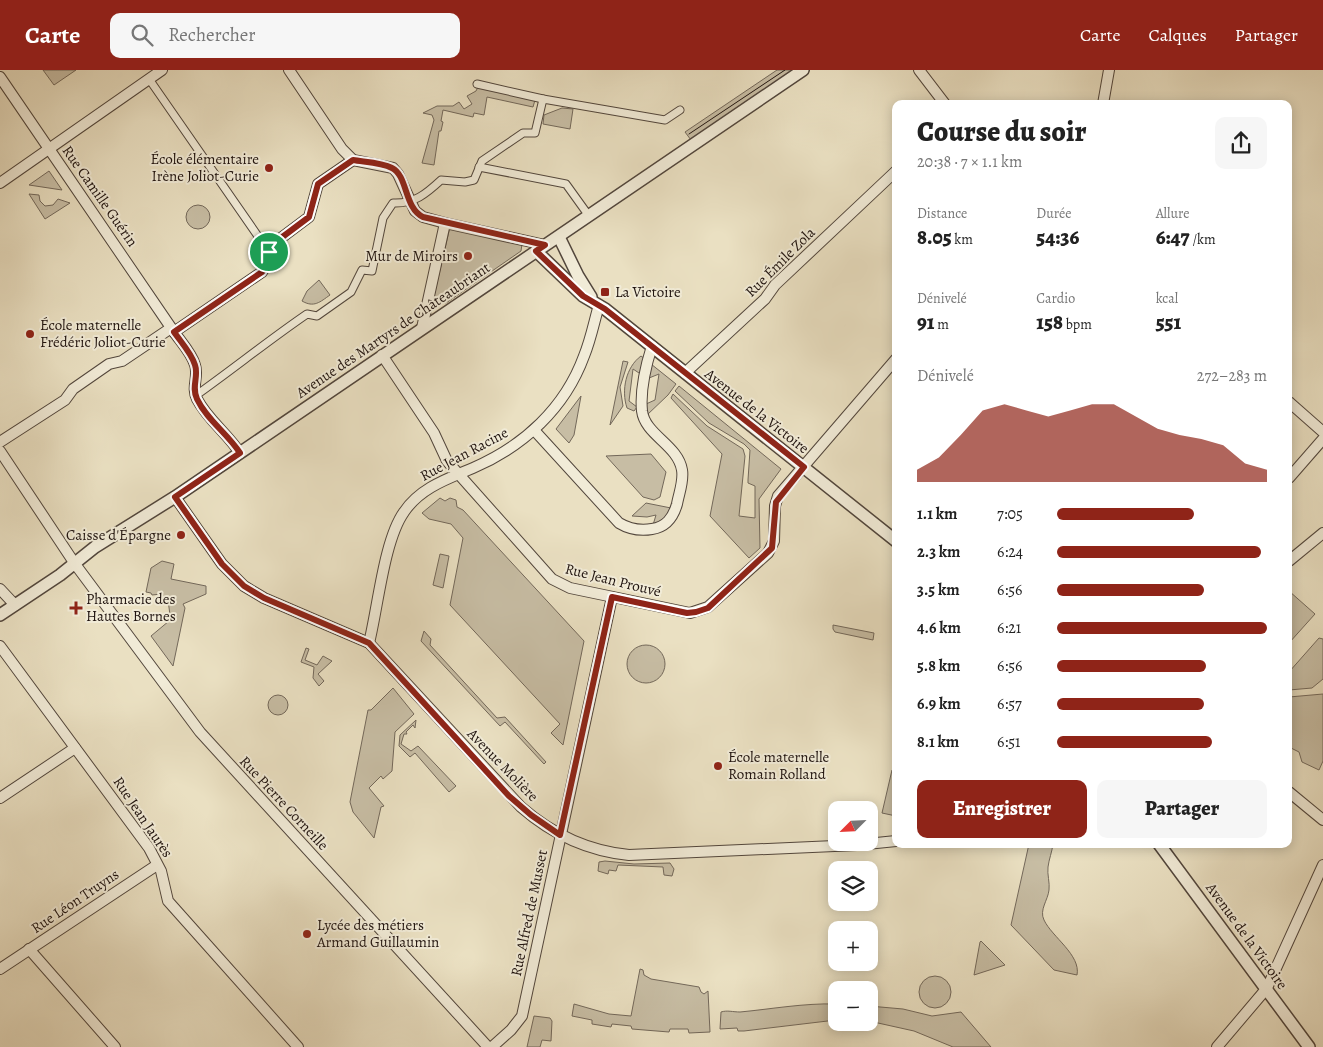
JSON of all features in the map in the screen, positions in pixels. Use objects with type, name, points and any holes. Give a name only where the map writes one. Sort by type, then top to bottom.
[{"type":"street","points":[[0,183],[162,70]]},
{"type":"street","points":[[289,70],[342,149],[353,160],[393,168],[398,174],[410,202],[420,215],[540,248]]},
{"type":"street","name":"Avenue des Martyrs de Châteaubriant","points":[[0,615],[74,564],[95,547],[175,497],[803,70]]},
{"type":"street","points":[[919,70],[943,100]]},
{"type":"street","points":[[1104,100],[1109,70]]},
{"type":"street","name":"Rue Camille Guérin","points":[[0,77],[195,364],[195,396]]},
{"type":"street","points":[[149,79],[269,252]]},
{"type":"street","points":[[477,84],[543,99],[665,120],[680,110]]},
{"type":"street","points":[[240,453],[230,438],[217,428],[195,396],[233,369],[247,356],[307,314],[317,316],[351,292],[362,270],[372,271],[383,218],[393,203],[410,202],[422,197],[441,180],[474,180],[482,161],[523,133],[535,132],[543,99]]},
{"type":"street","points":[[0,442],[65,400],[73,389],[108,364],[122,361],[262,272],[268,263],[269,252],[276,241],[309,217],[318,184],[353,160]]},
{"type":"street","points":[[479,168],[566,184],[589,216]]},
{"type":"street","name":"Rue Émile Zola","points":[[685,373],[765,299],[775,285],[892,175]]},
{"type":"street","points":[[422,328],[445,223]]},
{"type":"street","name":"Avenue de la Victoire","points":[[559,237],[578,276],[587,291],[599,305]]},
{"type":"street","name":"Avenue de la Victoire","points":[[540,248],[583,296],[599,305],[652,346],[892,538]]},
{"type":"street","name":"Rue Jean Racine","points":[[369,643],[390,543],[400,517],[421,493],[504,452],[534,430],[560,401],[576,375],[585,355],[599,305]]},
{"type":"street","points":[[534,430],[619,522],[637,530],[654,529],[665,524],[675,511],[682,471],[674,452],[648,426],[643,415],[642,406],[647,362],[652,346]]},
{"type":"street","name":"Rue Jean Prouvé","points":[[382,355],[434,433],[447,461],[552,579],[570,588],[687,613],[708,608],[772,548],[776,502],[892,364]]},
{"type":"street","points":[[1292,405],[1323,432]]},
{"type":"street","points":[[1292,475],[1323,439]]},
{"type":"street","name":"Rue Pierre Corneille","points":[[0,451],[74,564],[216,751],[490,1047]]},
{"type":"street","name":"Avenue Molière","points":[[175,497],[222,564],[244,586],[264,598],[369,643],[509,796],[537,820],[560,835],[585,846],[629,855],[857,845],[892,841]]},
{"type":"street","points":[[1292,559],[1323,533]]},
{"type":"street","points":[[0,589],[15,605]]},
{"type":"street","name":"Rue Alfred de Musset","points":[[490,1047],[511,1030],[522,1016],[612,597]]},
{"type":"street","name":"Rue Jean Jaurès","points":[[0,646],[149,848],[161,871],[168,902],[298,1047]]},
{"type":"street","points":[[0,798],[75,748]]},
{"type":"street","points":[[1292,794],[1323,820]]},
{"type":"street","name":"Avenue de la Victoire","points":[[1163,848],[1268,988],[1309,1047]]},
{"type":"street","name":"Rue Léon Truyns","points":[[0,970],[157,865]]},
{"type":"street","points":[[1216,1047],[1268,988],[1323,865]]},
{"type":"street","points":[[29,949],[115,1047]]},
{"type":"shaded area","points":[[43,70],[76,70],[54,85]]},
{"type":"shaded area","points":[[777,70],[794,70],[691,140],[685,132]]},
{"type":"shaded area","points":[[478,87],[535,100],[533,107],[487,97],[484,115],[474,113],[473,117],[443,110],[441,121],[443,122],[441,131],[439,131],[434,165],[422,163],[434,120],[432,115],[423,113],[437,106],[453,106],[459,102],[464,109],[472,104],[467,96],[476,91]]},
{"type":"shaded area","points":[[562,108],[573,109],[570,129],[543,124],[544,115]]},
{"type":"shaded area","points":[[49,171],[62,190],[29,185]]},
{"type":"shaded area","points":[[29,194],[39,195],[40,201],[45,206],[53,205],[58,199],[70,203],[45,219]]},
{"type":"shaded area","points":[[198,205],[203,206],[209,212],[209,222],[203,228],[198,229],[193,228],[187,222],[186,217],[187,212],[193,206]]},
{"type":"shaded area","points":[[450,227],[522,244],[521,251],[446,303],[433,300]]},
{"type":"shaded area","points":[[319,280],[330,295],[320,302],[313,304],[302,301],[307,291]]},
{"type":"shaded area","points":[[641,356],[645,359],[642,375],[633,369],[629,401],[637,407],[634,411],[627,408],[625,401],[626,379],[632,366]]},
{"type":"shaded area","points":[[623,361],[628,362],[620,387],[623,406],[610,425]]},
{"type":"shaded area","points":[[651,364],[676,384],[668,395],[647,415],[646,404],[655,400],[659,374],[649,378]]},
{"type":"shaded area","points":[[679,386],[781,469],[759,499],[760,548],[749,558],[710,516],[722,454],[671,398],[673,394],[707,426],[743,449],[745,456],[739,516],[755,518],[755,486],[748,483],[750,450],[744,444],[709,423],[675,391]]},
{"type":"shaded area","points":[[581,396],[574,435],[569,443],[556,429]]},
{"type":"shaded area","points":[[651,454],[666,472],[660,497],[654,500],[643,497],[606,456]]},
{"type":"shaded area","points":[[440,498],[445,501],[450,498],[456,500],[457,507],[463,510],[584,641],[563,745],[551,733],[560,724],[450,605],[463,538],[451,524],[429,519],[422,513]]},
{"type":"shaded area","points":[[646,503],[671,508],[666,519],[653,525],[656,515],[647,517],[632,516]]},
{"type":"shaded area","points":[[440,554],[449,556],[443,588],[433,585]]},
{"type":"shaded area","points":[[162,561],[174,564],[171,579],[206,586],[206,594],[183,604],[185,608],[173,666],[151,636],[169,621],[168,600],[160,598],[161,594],[152,595],[146,592],[151,568]]},
{"type":"shaded area","points":[[1292,594],[1315,614],[1292,640]]},
{"type":"shaded area","points":[[833,625],[874,633],[873,640],[835,632]]},
{"type":"shaded area","points":[[424,631],[431,639],[430,645],[497,718],[505,717],[546,762],[544,764],[505,722],[500,726],[421,641]]},
{"type":"shaded area","points":[[1319,638],[1323,639],[1323,679],[1312,688],[1292,690],[1292,669]]},
{"type":"shaded area","points":[[646,645],[659,651],[665,664],[659,677],[646,683],[633,677],[627,664],[633,651]]},
{"type":"shaded area","points":[[306,648],[309,649],[305,660],[317,665],[323,656],[332,661],[318,674],[324,681],[319,686],[313,678],[314,667],[301,662]]},
{"type":"shaded area","points":[[393,688],[414,714],[395,732],[392,771],[383,779],[381,776],[369,788],[384,806],[381,807],[374,838],[353,812],[350,802],[368,710],[371,710]]},
{"type":"shaded area","points":[[1323,694],[1323,761],[1319,770],[1302,762],[1299,752],[1292,748],[1292,697]]},
{"type":"shaded area","points":[[274,695],[282,695],[288,701],[288,709],[282,715],[274,715],[268,709],[268,701]]},
{"type":"shaded area","points":[[416,720],[415,728],[413,725],[406,732],[407,734],[404,734],[401,744],[411,751],[418,746],[456,786],[449,792],[415,753],[410,757],[399,746],[400,735]]},
{"type":"shaded area","points":[[892,770],[892,815],[882,813]]},
{"type":"shaded area","points":[[1028,848],[1052,848],[1048,867],[1049,890],[1043,909],[1043,916],[1048,926],[1075,960],[1077,975],[1054,970],[1011,925]]},
{"type":"shaded area","points":[[599,862],[634,864],[670,863],[674,869],[672,876],[664,875],[663,867],[618,865],[616,871],[609,870],[608,874],[598,871]]},
{"type":"shaded area","points":[[980,942],[1005,965],[974,975]]},
{"type":"shaded area","points":[[640,969],[643,970],[644,975],[651,979],[699,987],[704,994],[708,991],[710,1032],[689,1033],[688,1029],[670,1029],[669,1032],[632,1029],[631,1026],[612,1024],[611,1027],[592,1024],[592,1020],[572,1016],[574,1004],[609,1014],[631,1016]]},
{"type":"shaded area","points":[[935,976],[947,980],[951,992],[947,1004],[935,1008],[923,1004],[919,992],[923,980]]},
{"type":"shaded area","points":[[828,1004],[828,1021],[744,1031],[738,1031],[737,1028],[720,1029],[721,1012],[723,1011],[740,1012]]},
{"type":"shaded area","points":[[878,1007],[903,1009],[932,1016],[961,1012],[991,1047],[953,1047],[914,1031],[878,1023]]},
{"type":"shaded area","points":[[534,1016],[550,1018],[552,1021],[551,1041],[542,1040],[540,1047],[527,1047]]},
{"type":"tram line","points":[[689,134],[785,70]]},
{"type":"place","name":"École élémentaire Irène Joliot-Curie","points":[[269,168]]},
{"type":"place","name":"Mur de Miroirs","points":[[468,256]]},
{"type":"place","name":"La Victoire","points":[[605,292]]},
{"type":"place","name":"École maternelle Frédéric Joliot-Curie","points":[[30,334]]},
{"type":"place","name":"Caisse d'Épargne","points":[[181,535]]},
{"type":"place","name":"Pharmacie des Hautes Bornes","points":[[76,608]]},
{"type":"place","name":"École maternelle Romain Rolland","points":[[718,766]]},
{"type":"place","name":"Lycée des métiers Armand Guillaumin","points":[[307,934]]},
{"type":"route","points":[[353,160],[393,168],[398,174],[413,209],[423,217],[545,245],[536,251],[555,272],[583,296],[605,309],[804,467],[778,496],[775,506],[772,548],[708,608],[687,613],[612,597],[580,751],[560,835],[521,808],[509,796],[369,643],[264,598],[236,579],[217,559],[175,497],[240,453],[230,438],[217,428],[195,396],[195,364],[174,332],[262,272],[268,263],[269,252],[276,241],[309,217],[316,186],[320,182],[353,160]]}]
